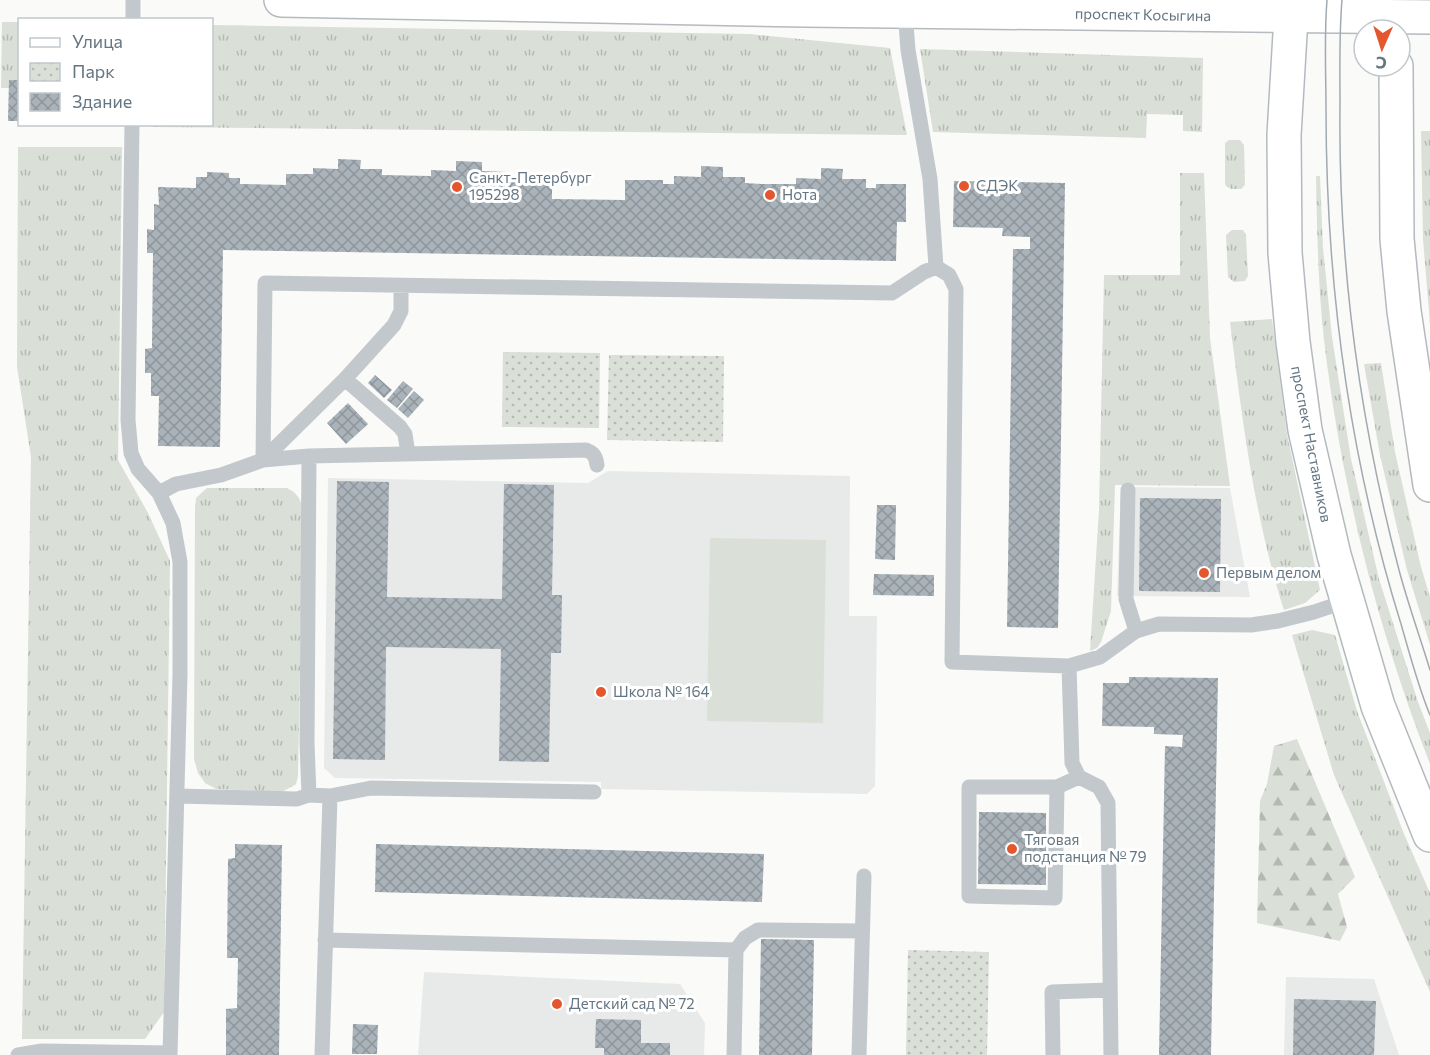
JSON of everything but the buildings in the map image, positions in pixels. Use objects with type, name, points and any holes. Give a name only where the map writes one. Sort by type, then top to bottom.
[{"type":"main road","name":"проспект Косыгина","points":[[280,0],[904,11],[1291,8],[1430,17]]},
{"type":"main road","name":"проспект Наставников","points":[[1291,8],[1284,135],[1285,253],[1293,342],[1305,430],[1334,555],[1378,706],[1430,835]]},
{"type":"main road","points":[[1396,78],[1397,238],[1405,323],[1430,485]]},
{"type":"lane","points":[[133,0],[133,18]]},
{"type":"lane","points":[[904,11],[908,50],[930,179],[936,267]]},
{"type":"lane","points":[[18,1055],[42,1051],[170,1054],[180,562],[173,523],[159,493],[138,469],[131,453],[128,420],[132,126]]},
{"type":"lane","points":[[263,460],[265,283],[892,293],[924,272],[936,267]]},
{"type":"lane","points":[[936,267],[950,275],[956,289],[952,662],[1070,666],[1100,657],[1136,631],[1159,624],[1251,626],[1287,619],[1347,601]]},
{"type":"lane","points":[[263,460],[345,379],[394,325],[401,311],[401,286]]},
{"type":"lane","points":[[345,379],[400,427],[405,434],[408,454]]},
{"type":"lane","points":[[159,493],[176,484],[221,475],[263,460],[309,456],[586,450],[592,452],[597,465]]},
{"type":"lane","points":[[309,456],[307,743],[309,795]]},
{"type":"lane","points":[[1128,490],[1126,599],[1136,631]]},
{"type":"lane","points":[[1070,666],[1072,763],[1078,777],[1099,787],[1108,803],[1111,1055]]},
{"type":"lane","points":[[1057,788],[1055,898],[969,896],[969,787],[1057,788],[1078,777]]},
{"type":"lane","points":[[177,796],[297,799],[309,795],[330,796],[371,788],[594,792]]},
{"type":"lane","points":[[322,1055],[330,796]]},
{"type":"lane","points":[[859,1055],[864,876]]},
{"type":"lane","points":[[734,1055],[736,950],[745,938],[758,930],[862,931]]},
{"type":"lane","points":[[325,940],[736,950]]},
{"type":"lane","points":[[1053,1055],[1052,993],[1110,990]]},
{"type":"shaded area","name":"Школа № 164","points":[[608,471],[850,476],[849,616],[877,616],[875,786],[867,794],[601,789],[601,782],[335,778],[324,768],[328,478],[588,483]]},
{"type":"shaded area","points":[[1121,487],[1230,488],[1250,597],[1117,596]]},
{"type":"shaded area","name":"Детский сад № 72","points":[[424,972],[680,984],[705,1023],[704,1055],[418,1055]]},
{"type":"shaded area","points":[[1286,977],[1374,979],[1399,1055],[1284,1055]]},
{"type":"green space","points":[[2,22],[18,22],[18,80],[9,80],[9,88],[1,88]]},
{"type":"green space","points":[[213,25],[750,34],[890,48],[907,135],[151,126],[213,126]]},
{"type":"green space","points":[[920,49],[1203,58],[1202,132],[1183,131],[1183,115],[1147,114],[1146,138],[933,132]]},
{"type":"green space","points":[[1421,131],[1430,131],[1430,324],[1423,239]]},
{"type":"green space","points":[[1229,140],[1240,140],[1244,145],[1245,185],[1241,189],[1231,189],[1225,185],[1225,143]]},
{"type":"green space","points":[[18,147],[122,147],[118,460],[148,513],[170,561],[164,1012],[145,1039],[22,1039],[31,457],[17,367]]},
{"type":"green space","points":[[1180,173],[1204,173],[1210,338],[1230,486],[1115,485],[1111,611],[1101,642],[1097,648],[1090,651],[1099,510],[1104,275],[1180,275]]},
{"type":"green space","points":[[1316,176],[1320,176],[1323,248],[1332,337],[1351,459],[1379,579],[1430,733],[1430,764],[1393,661],[1364,555],[1340,448],[1322,319]]},
{"type":"green space","points":[[1232,230],[1243,230],[1246,235],[1248,276],[1245,281],[1234,282],[1228,277],[1226,235]]},
{"type":"green space","points":[[1272,319],[1287,434],[1320,590],[1305,603],[1284,610],[1257,503],[1244,431],[1230,322]]},
{"type":"green space","points":[[503,352],[600,353],[599,428],[502,427]]},
{"type":"green space","points":[[609,355],[724,356],[723,442],[607,440]]},
{"type":"green space","points":[[1381,363],[1395,452],[1430,597],[1430,645],[1407,570],[1380,455],[1364,364]]},
{"type":"green space","points":[[207,488],[287,488],[298,496],[303,509],[298,776],[296,784],[282,792],[216,789],[205,783],[198,773],[194,759],[195,507],[196,498]]},
{"type":"green space","points":[[710,538],[826,540],[823,723],[707,721]]},
{"type":"green space","points":[[1312,630],[1335,635],[1357,711],[1404,834],[1430,893],[1430,992],[1334,775],[1292,635]]},
{"type":"green space","points":[[1297,739],[1355,877],[1338,894],[1347,927],[1340,941],[1257,923],[1260,801],[1267,784],[1274,746]]},
{"type":"green space","points":[[908,950],[989,952],[987,1055],[906,1055]]},
{"type":"tram line","points":[[1327,0],[1325,41],[1327,175],[1330,240],[1344,370],[1367,498],[1414,670],[1430,715]]},
{"type":"tram line","points":[[1342,0],[1340,163],[1347,281],[1354,339],[1362,397],[1385,513],[1403,583],[1430,670]]},
{"type":"place","name":"СДЭК","points":[[964,186]]},
{"type":"place","name":"Санкт-Петербург 195298","points":[[457,187]]},
{"type":"place","name":"Нота","points":[[770,195]]},
{"type":"place","name":"Первым делом","points":[[1204,573]]},
{"type":"place","name":"Школа № 164","points":[[601,692]]},
{"type":"place","name":"Тяговая подстанция № 79","points":[[1012,849]]},
{"type":"place","name":"Детский сад № 72","points":[[557,1004]]}]
